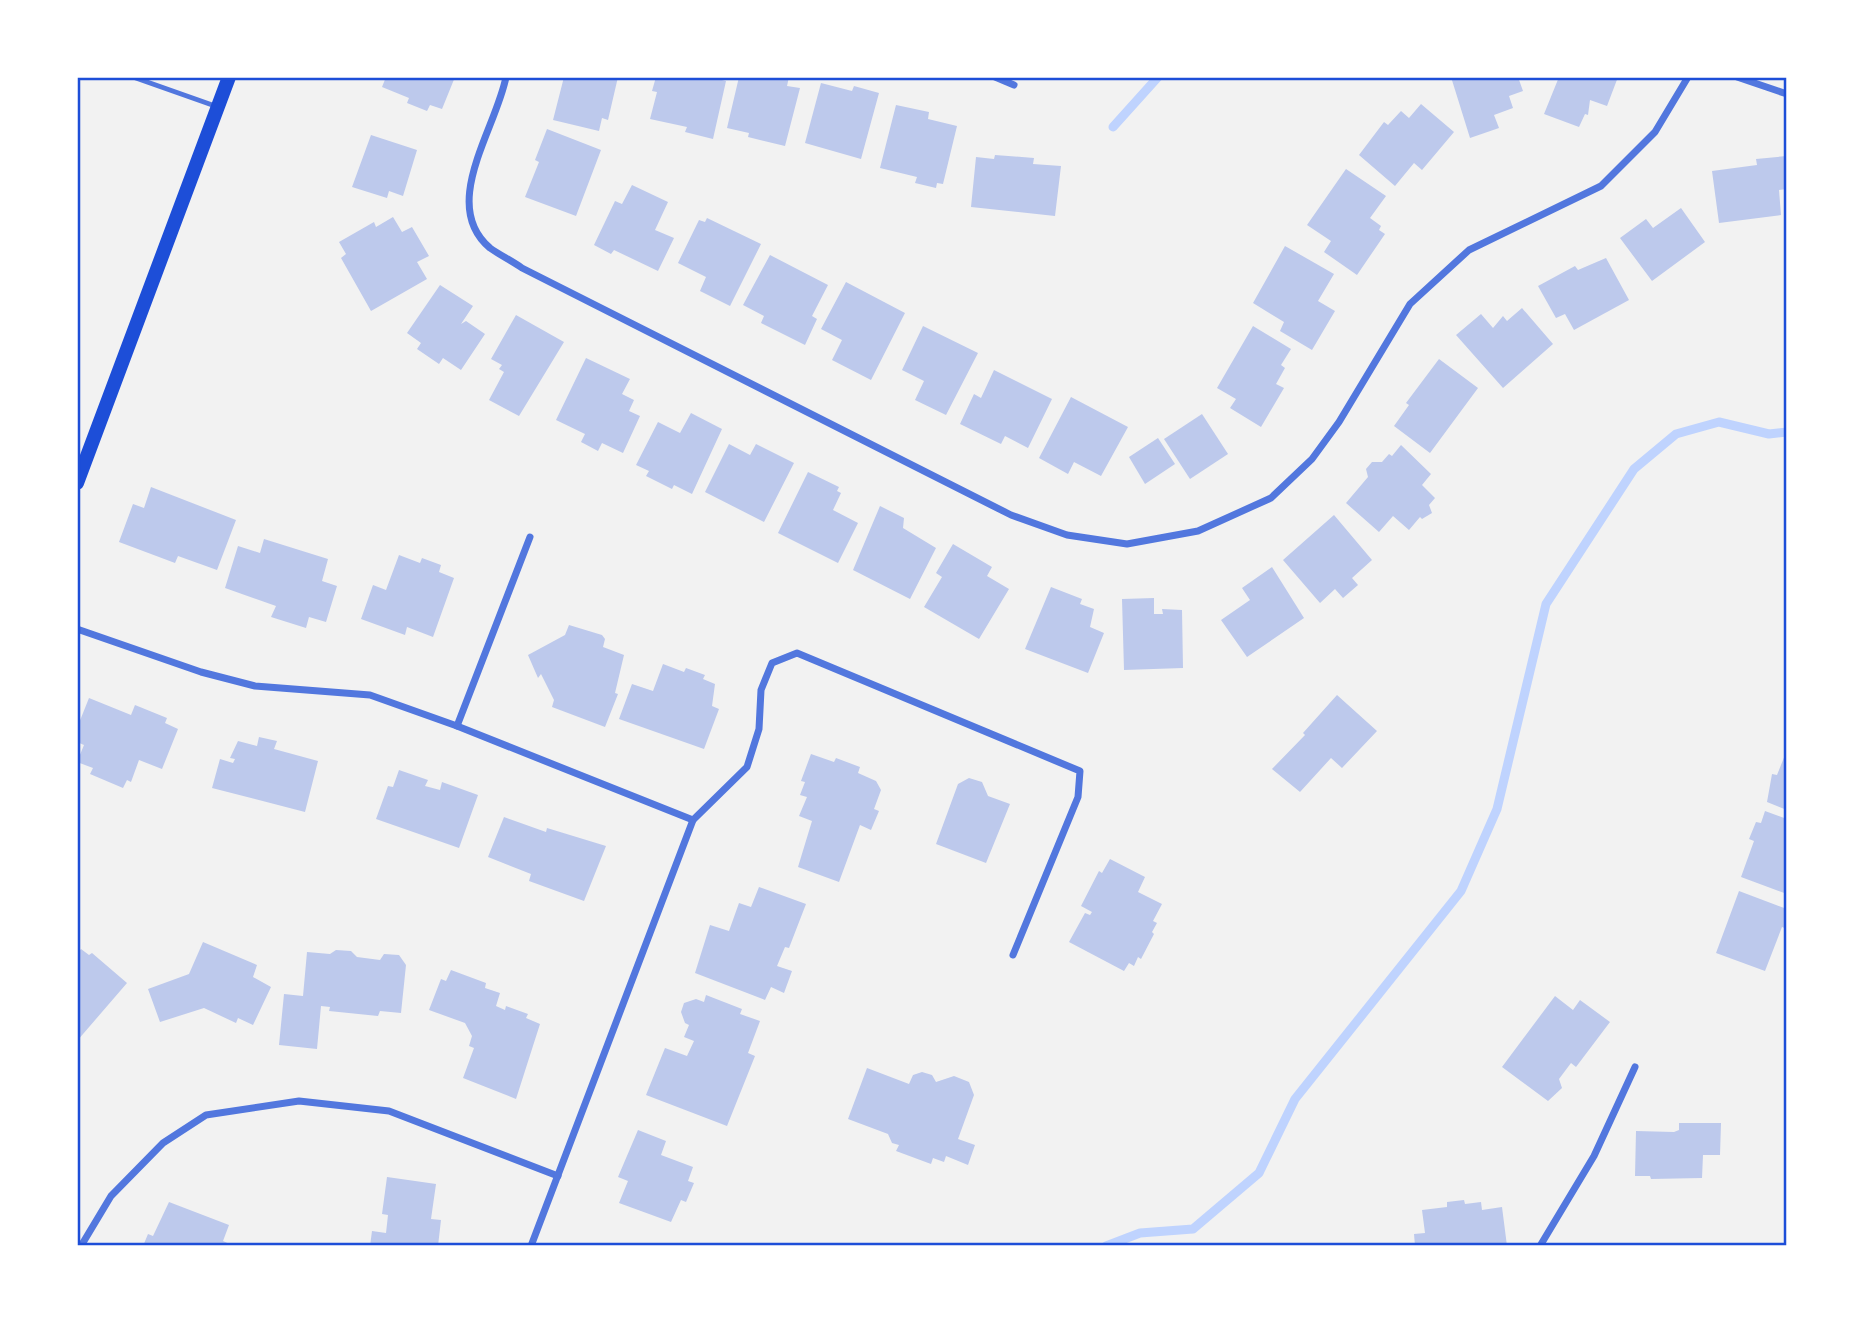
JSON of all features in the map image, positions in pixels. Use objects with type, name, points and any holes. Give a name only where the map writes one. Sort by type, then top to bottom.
[{"type":"main road","points":[[77,483],[229,77]]},
{"type":"street","points":[[506,77],[500,104],[470,178],[467,202],[474,228],[489,247],[522,268],[1011,515],[1067,535],[1127,544],[1198,531],[1271,498],[1312,459],[1339,422],[1410,304],[1469,250],[1601,186],[1655,132],[1688,77]]},
{"type":"street","points":[[995,77],[1013,85]]},
{"type":"street","points":[[1737,77],[1787,94]]},
{"type":"street","points":[[457,726],[530,537]]},
{"type":"street","points":[[77,629],[201,671],[255,686],[370,695],[457,726],[693,820]]},
{"type":"street","points":[[531,1246],[693,820],[747,767],[760,729],[761,690],[772,663],[797,653],[1080,771],[1078,797],[1013,955]]},
{"type":"street","points":[[1540,1246],[1594,1157],[1635,1067]]},
{"type":"street","points":[[81,1246],[111,1196],[163,1143],[206,1115],[299,1101],[389,1111],[558,1176]]},
{"type":"lane","points":[[133,77],[218,107]]},
{"type":"building","points":[[386,77],[455,77],[442,109],[430,105],[427,111],[407,103],[409,98],[382,87]]},
{"type":"building","points":[[564,77],[618,77],[608,120],[602,118],[599,131],[553,120]]},
{"type":"building","points":[[656,77],[710,77],[726,81],[713,139],[685,132],[687,127],[650,119],[657,92],[652,91]]},
{"type":"building","points":[[739,77],[789,77],[787,86],[800,88],[785,146],[748,137],[749,133],[727,128]]},
{"type":"building","points":[[1451,77],[1518,77],[1523,91],[1509,96],[1513,108],[1494,115],[1499,128],[1470,138]]},
{"type":"building","points":[[1559,77],[1618,77],[1607,106],[1590,100],[1588,115],[1585,114],[1579,127],[1544,114]]},
{"type":"building","points":[[821,83],[852,91],[854,86],[879,93],[861,159],[805,143]]},
{"type":"building","points":[[1421,104],[1454,132],[1422,170],[1414,163],[1395,186],[1359,155],[1384,122],[1388,125],[1401,111],[1409,118]]},
{"type":"building","points":[[896,105],[929,112],[928,119],[957,126],[943,184],[937,183],[936,188],[915,183],[917,177],[880,168]]},
{"type":"building","points":[[547,129],[601,150],[576,216],[525,197],[539,162],[535,160]]},
{"type":"building","points":[[371,135],[417,150],[403,196],[389,191],[387,198],[352,187]]},
{"type":"building","points":[[995,155],[1034,158],[1033,164],[1061,166],[1055,216],[971,207],[976,157],[994,159]]},
{"type":"building","points":[[1787,156],[1787,189],[1779,190],[1781,215],[1719,223],[1712,171],[1757,165],[1756,159]]},
{"type":"building","points":[[1346,169],[1386,196],[1370,218],[1381,226],[1379,230],[1385,234],[1357,275],[1324,252],[1331,241],[1307,225]]},
{"type":"building","points":[[632,185],[668,202],[655,230],[674,238],[658,271],[614,250],[611,254],[594,245],[615,201],[622,204]]},
{"type":"building","points":[[1681,208],[1705,242],[1652,281],[1620,238],[1646,219],[1653,228]]},
{"type":"building","points":[[393,217],[402,232],[412,227],[429,256],[417,262],[427,279],[371,311],[341,258],[346,254],[339,242],[374,222],[376,227]]},
{"type":"building","points":[[707,218],[761,244],[730,306],[700,291],[706,277],[678,263],[699,220],[705,222]]},
{"type":"building","points":[[1285,246],[1334,274],[1318,301],[1335,311],[1312,350],[1280,331],[1284,322],[1253,303]]},
{"type":"building","points":[[770,255],[828,285],[812,316],[817,319],[805,345],[761,323],[764,316],[743,305]]},
{"type":"building","points":[[1606,258],[1629,300],[1574,330],[1565,314],[1556,318],[1538,286],[1575,266],[1578,270]]},
{"type":"building","points":[[846,282],[905,313],[871,380],[832,360],[842,340],[821,329]]},
{"type":"building","points":[[440,285],[473,306],[461,324],[466,321],[485,334],[461,370],[443,358],[439,364],[417,349],[421,343],[407,333]]},
{"type":"building","points":[[1522,308],[1553,344],[1503,388],[1456,335],[1481,314],[1493,328],[1503,316],[1507,321]]},
{"type":"building","points":[[516,315],[564,342],[519,416],[489,400],[504,372],[499,369],[502,365],[491,359]]},
{"type":"building","points":[[923,326],[978,353],[946,415],[915,400],[924,381],[902,370]]},
{"type":"building","points":[[1253,326],[1291,349],[1281,365],[1285,368],[1276,384],[1284,388],[1261,427],[1230,408],[1236,399],[1217,388]]},
{"type":"building","points":[[586,358],[630,379],[622,394],[634,400],[629,411],[640,416],[623,453],[602,443],[598,451],[581,442],[585,434],[556,420]]},
{"type":"building","points":[[1439,359],[1478,388],[1430,453],[1394,426],[1409,405],[1406,403]]},
{"type":"building","points":[[994,370],[1052,399],[1028,448],[1005,436],[1001,444],[960,424],[974,394],[981,398]]},
{"type":"building","points":[[1071,397],[1128,427],[1101,476],[1074,462],[1068,474],[1039,458]]},
{"type":"building","points":[[691,413],[722,429],[692,494],[674,485],[672,489],[646,476],[649,471],[636,465],[658,422],[680,433]]},
{"type":"building","points":[[1202,414],[1228,454],[1190,479],[1164,439]]},
{"type":"building","points":[[1158,438],[1175,464],[1145,484],[1129,457]]},
{"type":"building","points":[[729,444],[750,455],[756,444],[794,463],[764,522],[705,492]]},
{"type":"building","points":[[1401,445],[1431,474],[1422,485],[1435,498],[1429,505],[1432,513],[1422,519],[1420,517],[1409,530],[1393,516],[1379,532],[1346,503],[1368,477],[1366,469],[1372,462],[1382,462],[1389,454],[1392,456]]},
{"type":"building","points":[[808,472],[839,487],[837,491],[841,493],[833,510],[858,523],[838,563],[778,533]]},
{"type":"building","points":[[151,487],[236,520],[217,570],[178,556],[175,563],[119,542],[133,504],[144,508]]},
{"type":"building","points":[[880,506],[904,518],[903,528],[936,548],[910,599],[853,570]]},
{"type":"building","points":[[1334,515],[1372,560],[1352,578],[1358,585],[1343,598],[1335,589],[1320,603],[1283,560]]},
{"type":"building","points":[[264,539],[328,559],[322,581],[337,586],[326,622],[309,617],[306,628],[271,617],[276,606],[225,588],[238,546],[260,553]]},
{"type":"building","points":[[953,544],[992,567],[987,576],[1009,589],[979,639],[924,607],[942,577],[936,573]]},
{"type":"building","points":[[399,555],[420,563],[422,558],[441,565],[439,572],[454,578],[433,637],[407,627],[405,635],[361,619],[373,585],[386,590]]},
{"type":"building","points":[[1272,567],[1304,618],[1247,657],[1221,620],[1250,600],[1242,588]]},
{"type":"building","points":[[1051,587],[1082,599],[1080,604],[1094,609],[1090,627],[1104,633],[1088,673],[1025,649]]},
{"type":"building","points":[[1154,598],[1154,614],[1163,614],[1162,609],[1182,610],[1183,668],[1124,670],[1122,599]]},
{"type":"building","points":[[569,625],[602,635],[605,639],[603,647],[624,655],[615,693],[618,694],[605,727],[552,707],[554,700],[541,674],[538,678],[528,655],[565,635]]},
{"type":"building","points":[[663,664],[684,672],[686,668],[705,675],[703,679],[715,684],[712,706],[719,709],[704,749],[619,719],[632,684],[653,691]]},
{"type":"building","points":[[1337,695],[1377,731],[1342,768],[1331,758],[1300,792],[1272,769],[1305,735],[1303,733]]},
{"type":"building","points":[[89,698],[131,715],[135,705],[167,718],[165,723],[178,729],[162,769],[139,760],[131,782],[127,780],[123,788],[90,774],[93,768],[77,762],[84,745],[77,742],[77,728]]},
{"type":"building","points":[[259,737],[277,741],[274,749],[318,761],[305,812],[212,788],[220,759],[233,763],[235,759],[230,758],[238,741],[257,746]]},
{"type":"building","points":[[1787,750],[1787,810],[1767,802],[1772,774],[1777,775]]},
{"type":"building","points":[[811,754],[834,762],[836,758],[860,767],[858,773],[876,781],[881,790],[874,809],[879,811],[871,830],[860,825],[839,882],[798,867],[812,821],[799,816],[807,797],[800,795],[805,782],[801,781]]},
{"type":"building","points":[[399,770],[428,780],[425,786],[440,790],[442,782],[478,795],[459,848],[376,819],[388,786],[393,787]]},
{"type":"building","points":[[969,778],[982,782],[988,796],[1010,804],[986,863],[936,844],[958,784]]},
{"type":"building","points":[[1765,811],[1787,819],[1787,894],[1741,877],[1754,841],[1749,839],[1756,822],[1761,823]]},
{"type":"building","points":[[504,817],[546,832],[547,828],[606,846],[584,901],[529,881],[531,874],[488,857]]},
{"type":"building","points":[[1110,859],[1145,877],[1138,892],[1162,904],[1153,921],[1157,923],[1152,932],[1154,934],[1141,959],[1138,957],[1134,966],[1129,963],[1124,971],[1069,942],[1085,913],[1090,915],[1092,912],[1081,906],[1099,871],[1102,873]]},
{"type":"building","points":[[759,887],[806,904],[789,948],[785,947],[777,966],[792,971],[784,993],[771,987],[765,1000],[695,973],[710,925],[729,931],[739,903],[751,907]]},
{"type":"building","points":[[1739,891],[1787,909],[1787,929],[1782,927],[1765,971],[1716,953]]},
{"type":"building","points":[[203,942],[257,965],[253,977],[271,987],[253,1025],[238,1018],[236,1023],[204,1008],[160,1022],[148,989],[189,974]]},
{"type":"building","points":[[81,949],[89,955],[92,953],[127,983],[77,1041],[77,954]]},
{"type":"building","points":[[336,950],[351,951],[357,957],[380,960],[384,954],[399,955],[406,965],[401,1013],[380,1011],[378,1016],[329,1011],[330,1007],[321,1006],[317,1049],[279,1045],[284,994],[303,996],[307,952],[330,954]]},
{"type":"building","points":[[451,970],[486,983],[485,988],[500,993],[496,1006],[505,1010],[506,1006],[528,1014],[526,1018],[540,1024],[516,1099],[463,1078],[474,1048],[469,1046],[472,1036],[465,1023],[429,1010],[441,979],[446,981]]},
{"type":"building","points":[[706,995],[742,1009],[740,1014],[760,1021],[748,1053],[755,1056],[727,1126],[646,1095],[665,1048],[687,1056],[694,1041],[684,1037],[689,1025],[685,1023],[681,1012],[684,1003],[696,999],[704,1002]]},
{"type":"building","points":[[1555,996],[1573,1010],[1580,1000],[1610,1022],[1576,1067],[1571,1063],[1559,1079],[1562,1088],[1548,1101],[1502,1067]]},
{"type":"building","points":[[867,1068],[909,1084],[913,1075],[922,1072],[932,1075],[936,1082],[954,1076],[969,1082],[974,1095],[958,1139],[975,1145],[968,1165],[946,1156],[944,1162],[933,1158],[931,1164],[896,1151],[899,1145],[892,1143],[888,1134],[848,1119]]},
{"type":"building","points":[[1679,1123],[1721,1123],[1720,1155],[1703,1155],[1702,1178],[1651,1179],[1650,1176],[1635,1176],[1636,1131],[1674,1132],[1679,1130]]},
{"type":"building","points":[[638,1130],[666,1141],[661,1155],[693,1167],[688,1181],[694,1183],[686,1202],[681,1200],[671,1222],[619,1203],[628,1181],[618,1177]]},
{"type":"building","points":[[387,1177],[436,1184],[431,1219],[441,1220],[438,1246],[370,1246],[372,1231],[386,1233],[388,1215],[382,1214]]},
{"type":"building","points":[[1464,1200],[1465,1204],[1481,1202],[1482,1210],[1502,1207],[1507,1246],[1415,1246],[1414,1234],[1425,1233],[1422,1210],[1447,1207],[1447,1202]]},
{"type":"building","points":[[169,1202],[229,1225],[223,1241],[234,1246],[143,1246],[148,1234],[153,1236]]},
{"type":"waterway","points":[[1113,127],[1158,77]]},
{"type":"waterway","points":[[1106,1246],[1140,1233],[1193,1229],[1259,1173],[1295,1099],[1461,891],[1497,809],[1546,604],[1634,469],[1676,434],[1719,422],[1769,434],[1787,432]]}]
